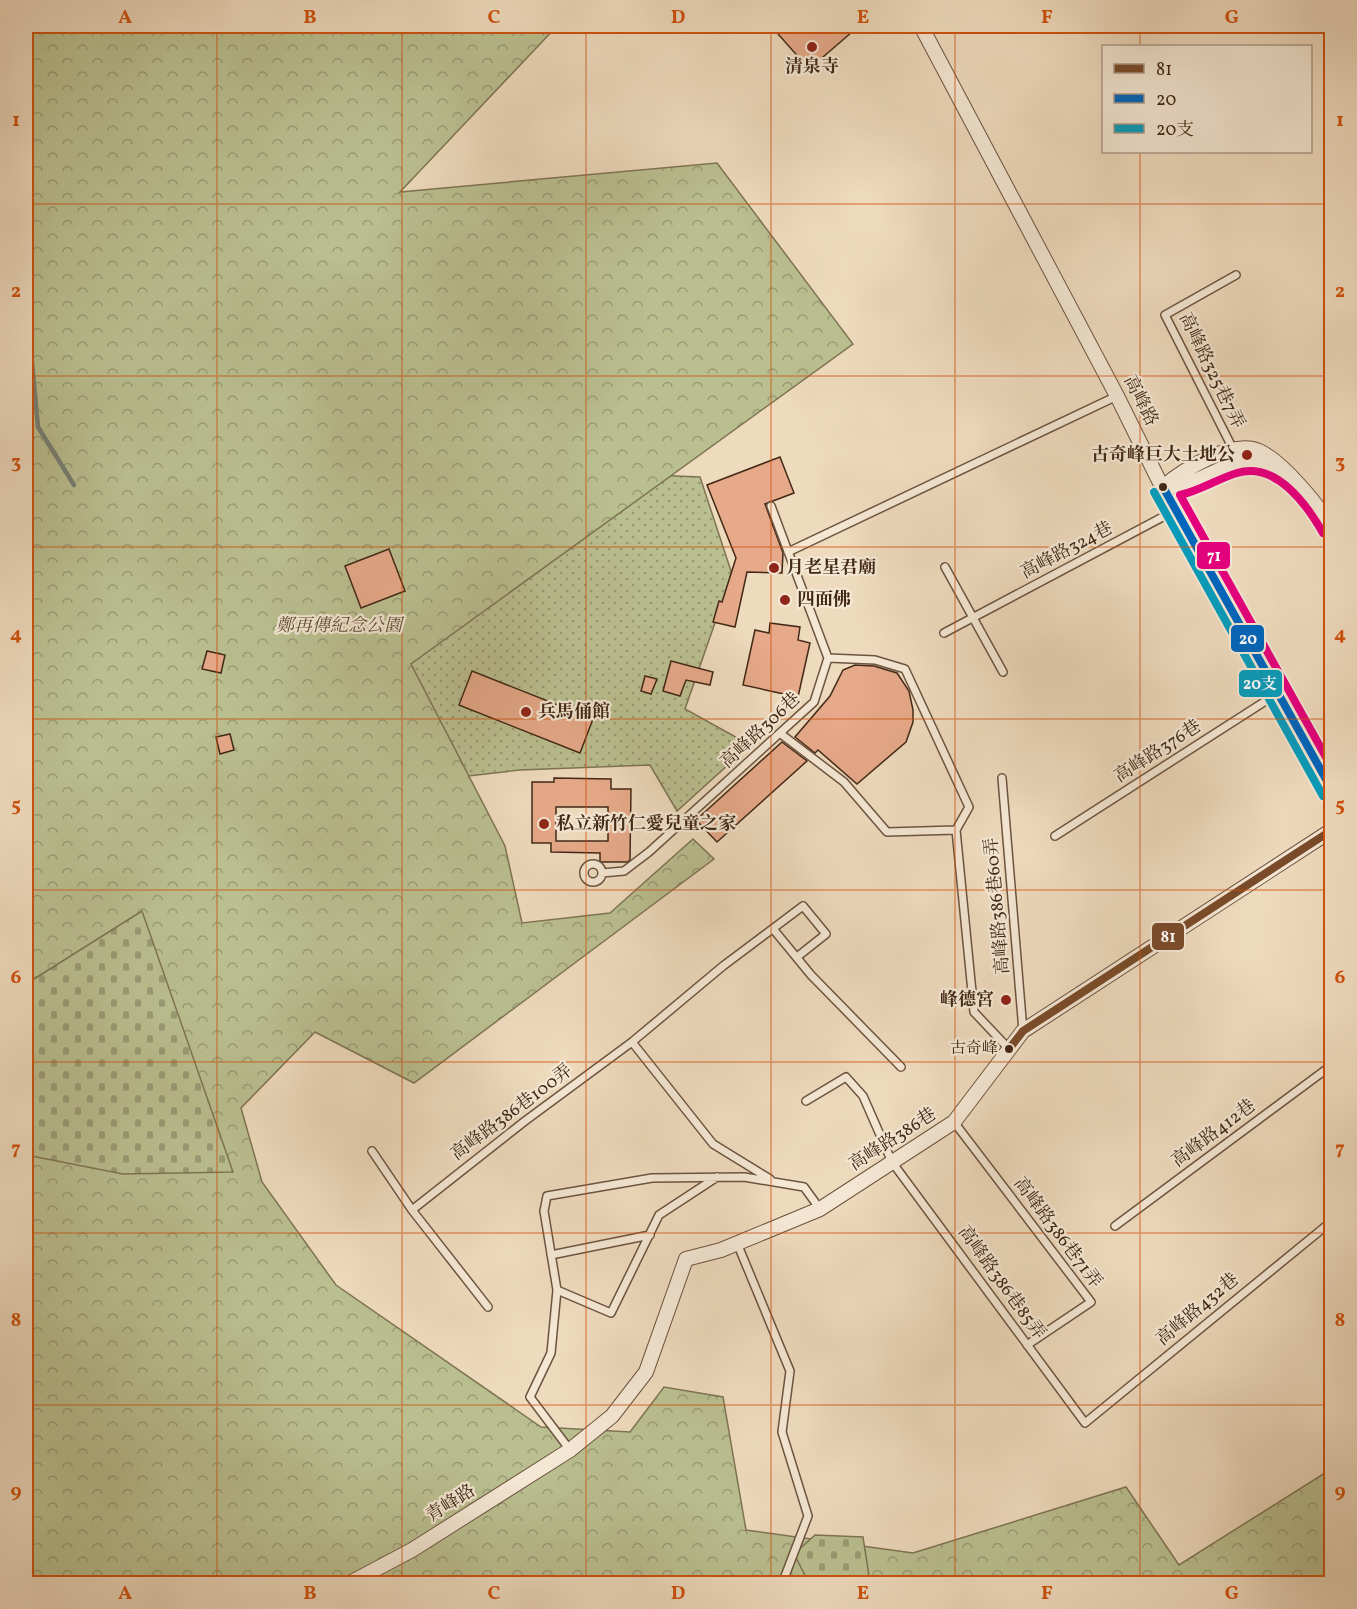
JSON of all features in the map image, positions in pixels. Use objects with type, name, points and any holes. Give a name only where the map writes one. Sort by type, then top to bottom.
[{"type":"street","name":"高峰路","points":[[921,26],[1118,396],[1174,511],[1332,791]]},
{"type":"street","points":[[1326,26],[1332,32]]},
{"type":"street","points":[[1163,487],[1180,472],[1233,448],[1258,450],[1292,477],[1320,507],[1332,528]]},
{"type":"street","points":[[1163,487],[1184,486],[1238,461],[1258,462],[1292,477]]},
{"type":"street","name":"高峰路386巷","points":[[570,1450],[612,1416],[646,1372],[686,1259],[737,1243],[820,1209],[954,1122],[1023,1031],[1332,830]]},
{"type":"street","name":"青峰路","points":[[348,1584],[412,1550],[570,1450]]},
{"type":"lane","points":[[112,26],[136,26]]},
{"type":"lane","name":"高峰路325巷7弄","points":[[1233,448],[1165,315],[1236,275]]},
{"type":"lane","points":[[788,552],[1118,396]]},
{"type":"lane","points":[[771,506],[828,658],[875,660],[905,669],[969,807],[956,830],[974,1012],[1009,1049]]},
{"type":"lane","name":"高峰路324巷","points":[[944,633],[1174,511]]},
{"type":"lane","points":[[945,567],[1003,672]]},
{"type":"lane","name":"高峰路306巷","points":[[602,873],[624,872],[781,734],[814,702],[828,658]]},
{"type":"lane","name":"高峰路376巷","points":[[1055,836],[1278,693]]},
{"type":"lane","points":[[781,734],[844,782],[887,832],[956,830]]},
{"type":"lane","name":"高峰路386巷60弄","points":[[1002,778],[1023,1031]]},
{"type":"lane","name":"高峰路386巷100弄","points":[[412,1210],[525,1120],[632,1042],[723,966],[803,906],[826,934],[797,957]]},
{"type":"lane","points":[[774,930],[901,1067]]},
{"type":"lane","points":[[632,1042],[714,1144],[775,1182]]},
{"type":"lane","name":"高峰路412巷","points":[[1115,1226],[1332,1065]]},
{"type":"lane","name":"高峰路386巷85弄","points":[[806,1101],[846,1077],[863,1096],[892,1162],[1085,1423]]},
{"type":"lane","name":"高峰路386巷71弄","points":[[954,1122],[1091,1302],[1027,1345]]},
{"type":"lane","points":[[372,1151],[412,1210],[488,1307]]},
{"type":"lane","points":[[556,1290],[611,1313],[659,1215],[717,1177]]},
{"type":"lane","points":[[570,1450],[530,1397],[551,1353],[556,1290],[544,1211],[547,1196],[652,1178],[744,1177],[804,1187],[820,1209]]},
{"type":"lane","name":"高峰路432巷","points":[[1085,1423],[1332,1221]]},
{"type":"lane","points":[[551,1255],[650,1235]]},
{"type":"lane","points":[[737,1243],[789,1371],[782,1432],[808,1516],[782,1584]]},
{"type":"green space","points":[[26,26],[557,26],[400,192],[717,163],[853,344],[411,664],[505,846],[522,923],[610,913],[693,839],[714,859],[414,1083],[315,1032],[241,1108],[262,1182],[336,1285],[541,1427],[630,1432],[664,1387],[723,1397],[746,1530],[913,1553],[1126,1487],[1179,1565],[1331,1469],[1331,1583],[26,1584]]},
{"type":"green space","name":"鄭再傳紀念公園","points":[[314,461],[700,477],[732,574],[685,709],[750,745],[677,811],[650,765],[520,770],[222,804]]},
{"type":"green space","points":[[142,911],[233,1172],[123,1174],[26,1155],[26,984]]},
{"type":"green space","points":[[815,1535],[863,1537],[870,1583],[809,1583],[794,1554]]},
{"type":"building","name":"清泉寺","points":[[771,26],[859,26],[809,69]]},
{"type":"building","points":[[780,457],[794,493],[765,504],[783,553],[782,573],[747,572],[735,627],[713,622],[736,558],[707,485]]},
{"type":"building","points":[[389,549],[405,591],[361,608],[345,566]]},
{"type":"building","points":[[770,623],[800,627],[798,640],[810,643],[798,697],[743,685],[755,630],[769,633]]},
{"type":"building","points":[[207,651],[225,655],[221,673],[202,669]]},
{"type":"building","points":[[671,661],[713,672],[710,685],[686,680],[680,696],[663,691]]},
{"type":"building","points":[[855,665],[874,666],[897,673],[909,691],[913,710],[913,722],[906,742],[857,784],[818,750],[815,753],[795,737],[830,696],[843,670]]},
{"type":"building","name":"兵馬俑館","points":[[472,671],[593,719],[580,753],[459,705]]},
{"type":"building","points":[[645,676],[657,679],[651,694],[641,691]]},
{"type":"building","points":[[230,734],[234,750],[220,754],[216,737]]},
{"type":"building","points":[[782,742],[807,761],[717,842],[696,820]]},
{"type":"building","name":"私立新竹仁愛兒童之家","points":[[554,778],[611,779],[611,789],[631,789],[630,860],[600,862],[600,853],[551,852],[551,843],[532,843],[532,782],[554,782]],"holes":[[[556,807],[608,807],[608,841],[556,841]]]},
{"type":"waterway","points":[[26,334],[30,341],[38,427],[74,485]]},
{"type":"transit line","name":"71","points":[[1323,533],[1308,510],[1289,488],[1265,473],[1251,471],[1237,473],[1180,495],[1332,768]]},
{"type":"transit line","name":"20","points":[[1163,487],[1332,790]]},
{"type":"transit line","name":"20支","points":[[1154,492],[1323,796]]},
{"type":"transit line","name":"81","points":[[1009,1049],[1023,1031],[1332,830]]},
{"type":"place","name":"清泉寺","points":[[812,47]]},
{"type":"place","name":"古奇峰巨大土地公","points":[[1247,455]]},
{"type":"place","name":"月老星君廟","points":[[774,568]]},
{"type":"place","name":"四面佛","points":[[785,600]]},
{"type":"place","name":"兵馬俑館","points":[[526,712]]},
{"type":"place","name":"私立新竹仁愛兒童之家","points":[[544,824]]},
{"type":"place","name":"峰德宮","points":[[1006,1000]]},
{"type":"place","name":"古奇峰","points":[[1009,1049]]}]
